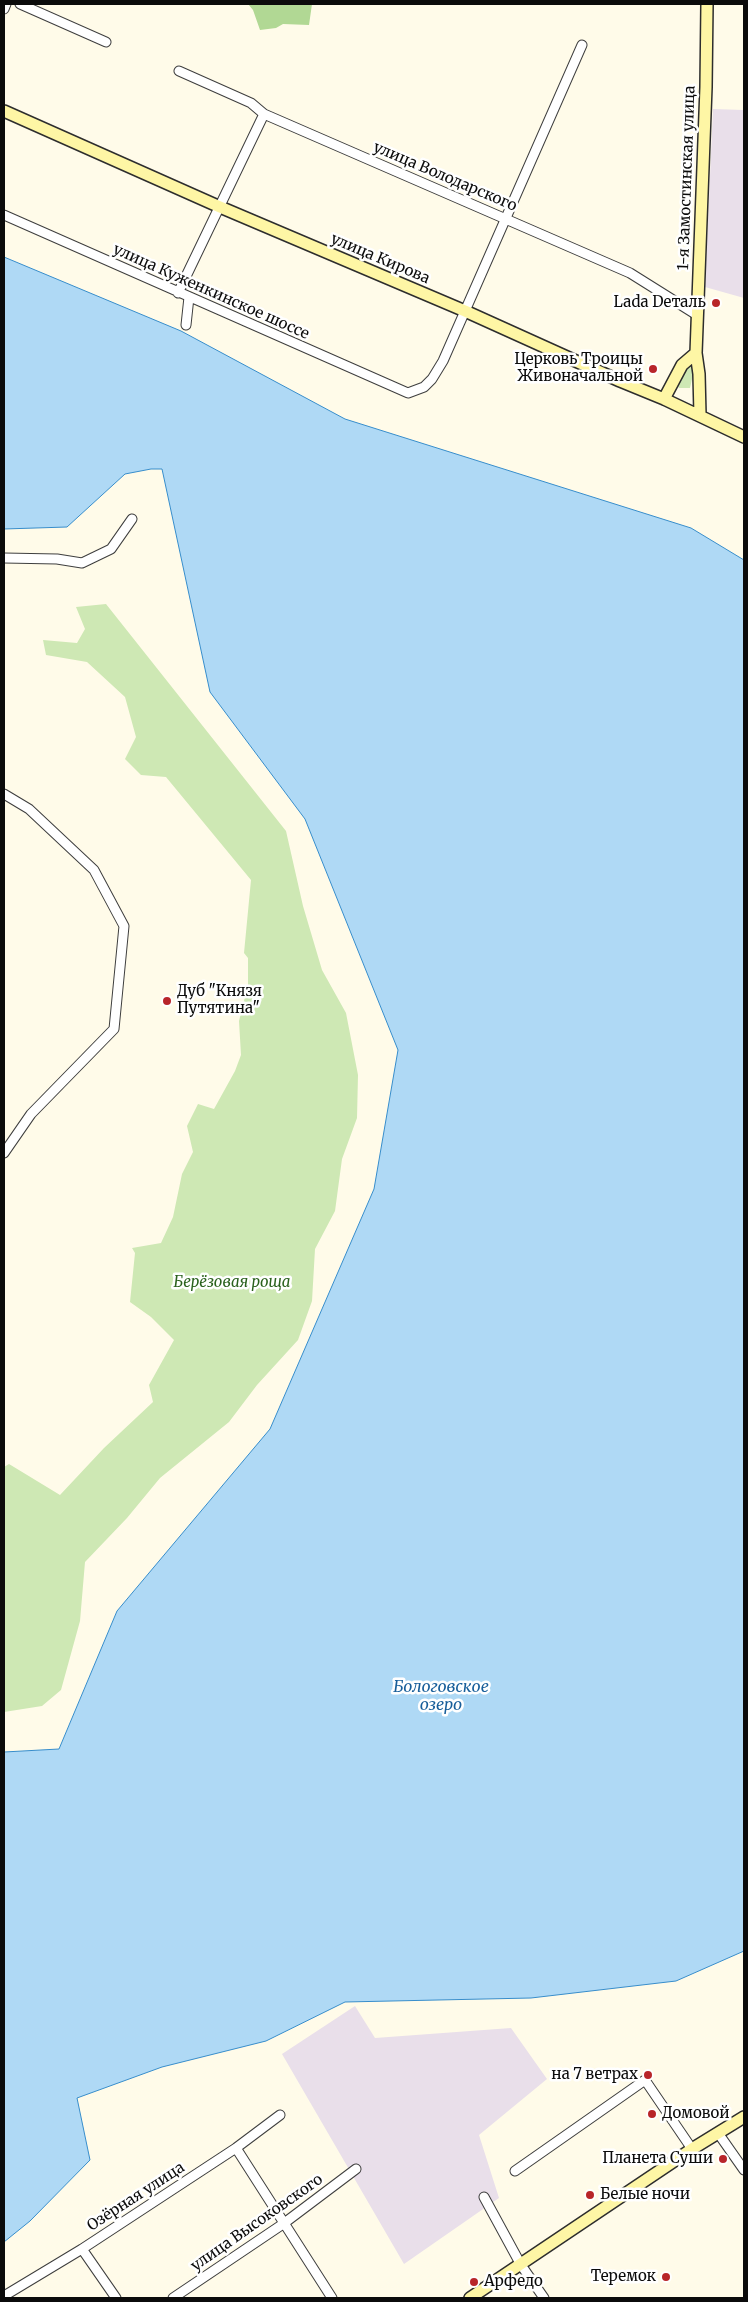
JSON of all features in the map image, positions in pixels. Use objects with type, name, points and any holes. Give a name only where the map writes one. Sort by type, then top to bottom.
[{"type":"main road","name":"1-я Замостинская улица","points":[[700,415],[699,374],[696,353],[706,86],[707,4]]},
{"type":"main road","name":"улица Кирова","points":[[4,111],[220,207],[465,311],[700,415],[744,437]]},
{"type":"main road","points":[[664,399],[682,365],[696,353]]},
{"type":"main road","points":[[470,2298],[692,2149],[744,2117]]},
{"type":"street","points":[[4,9],[6,4]]},
{"type":"street","points":[[20,4],[106,42]]},
{"type":"street","points":[[465,311],[582,44]]},
{"type":"street","name":"улица Володарского","points":[[179,71],[251,103],[264,114],[630,273],[697,315]]},
{"type":"street","points":[[178,293],[264,114]]},
{"type":"street","name":"улица Куженкинское шоссе","points":[[4,215],[408,393],[424,387],[432,379],[453,341],[465,311]]},
{"type":"street","points":[[186,325],[189,297]]},
{"type":"street","points":[[4,558],[57,559],[82,563],[111,549],[132,519]]},
{"type":"street","points":[[4,794],[29,809],[94,870],[124,926],[114,1029],[31,1114],[4,1153]]},
{"type":"street","points":[[516,2171],[645,2080],[692,2149]]},
{"type":"street","name":"Озёрная улица","points":[[4,2296],[82,2249],[236,2148],[280,2115]]},
{"type":"street","points":[[718,2133],[744,2170]]},
{"type":"street","points":[[236,2148],[332,2298]]},
{"type":"street","name":"улица Высоковского","points":[[174,2298],[283,2224],[356,2169]]},
{"type":"street","points":[[484,2198],[521,2265],[544,2298]]},
{"type":"street","points":[[82,2249],[116,2298]]},
{"type":"shaded area","points":[[713,109],[744,110],[744,298],[705,287]]},
{"type":"shaded area","points":[[355,2006],[375,2038],[511,2028],[547,2079],[479,2135],[499,2198],[404,2264],[282,2054]]},
{"type":"green space","points":[[248,4],[312,4],[309,25],[283,24],[276,28],[260,30],[253,10]]},
{"type":"green space","points":[[690,366],[694,370],[690,388],[679,388],[677,385],[685,367]]},
{"type":"green space","name":"Берёзовая роща","points":[[106,604],[286,831],[303,906],[322,970],[346,1013],[358,1075],[357,1118],[342,1159],[335,1211],[315,1249],[312,1301],[298,1340],[257,1385],[229,1422],[160,1478],[127,1518],[85,1562],[80,1621],[61,1690],[42,1706],[4,1712],[4,1467],[9,1464],[60,1495],[104,1448],[153,1402],[149,1385],[174,1340],[151,1317],[130,1302],[135,1253],[132,1248],[161,1243],[173,1217],[182,1174],[193,1152],[187,1126],[198,1104],[214,1109],[235,1071],[241,1055],[239,1021],[248,985],[248,958],[244,953],[251,880],[166,777],[141,775],[125,759],[136,737],[125,697],[87,662],[46,655],[43,640],[77,643],[85,629],[76,607]]},
{"type":"water","name":"Бологовское озеро","points":[[4,257],[181,331],[345,419],[691,528],[744,560],[744,1951],[676,1981],[531,1998],[345,2002],[266,2041],[162,2067],[77,2098],[90,2160],[30,2221],[4,2242],[4,1752],[59,1749],[117,1611],[270,1429],[374,1189],[398,1050],[305,819],[210,692],[162,469],[125,474],[67,527],[4,529]]},
{"type":"place","name":"Lada Dеталь","points":[[716,303]]},
{"type":"place","name":"Церковь Троицы Живоначальной","points":[[653,369]]},
{"type":"place","name":"Дуб \"Князя Путятина\"","points":[[167,1001]]},
{"type":"place","name":"на 7 ветрах","points":[[648,2075]]},
{"type":"place","name":"Домовой","points":[[652,2114]]},
{"type":"place","name":"Планета Суши","points":[[723,2159]]},
{"type":"place","name":"Белые ночи","points":[[590,2195]]},
{"type":"place","name":"Теремок","points":[[666,2277]]},
{"type":"place","name":"Арфедо","points":[[474,2282]]}]
